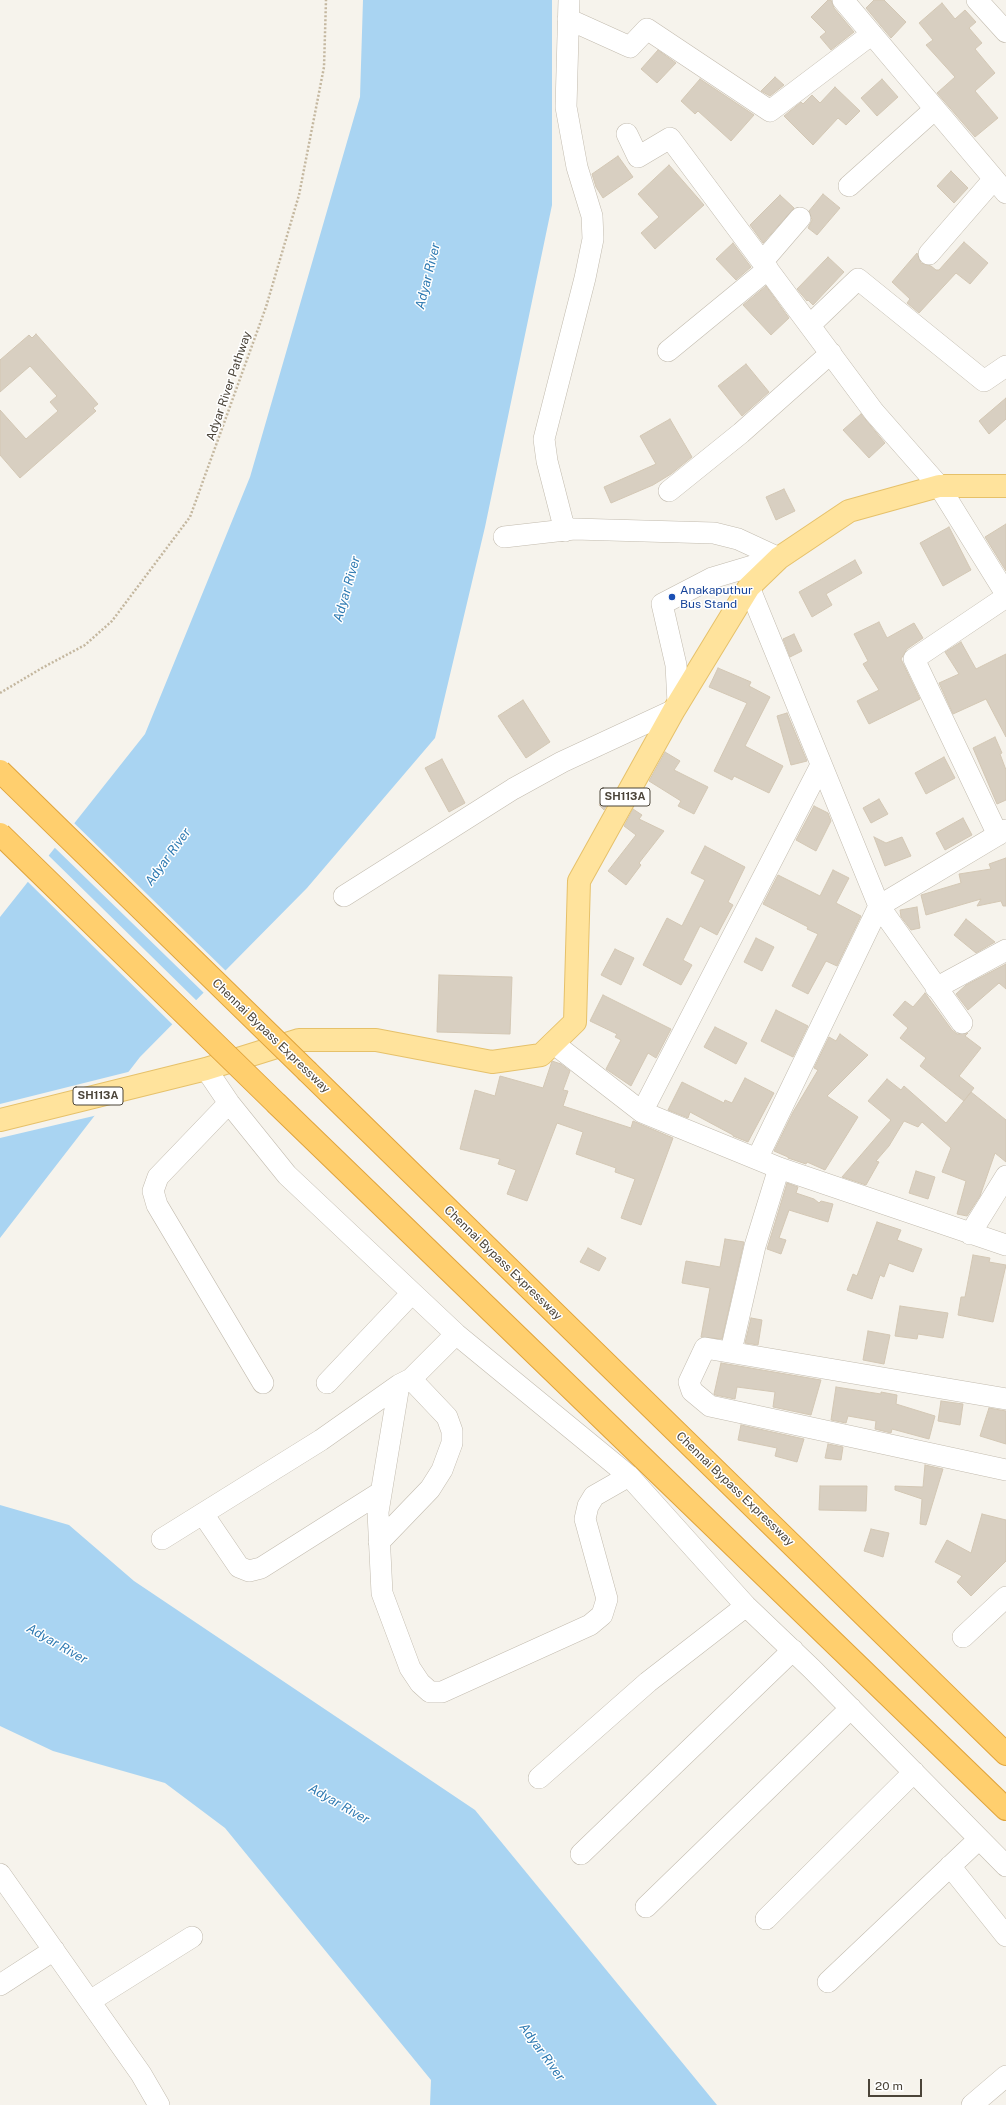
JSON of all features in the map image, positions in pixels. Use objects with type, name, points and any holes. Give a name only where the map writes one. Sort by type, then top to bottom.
[{"type":"highway","name":"Chennai Bypass Expressway","points":[[0,771],[1006,1754]]},
{"type":"highway","points":[[0,834],[1006,1809]]},
{"type":"main road","name":"SH113A","points":[[0,1120],[201,1070],[298,1040],[376,1040],[492,1062],[541,1055],[575,1022],[579,881],[676,707],[749,588],[779,558],[849,511],[939,486],[1006,486]]},
{"type":"street","points":[[844,0],[1000,186],[929,254]]},
{"type":"street","points":[[977,0],[1006,32]]},
{"type":"street","points":[[565,530],[547,461],[544,439],[586,278],[594,239],[592,216],[577,167],[566,107],[568,10],[630,47],[646,29],[770,112],[872,34]]},
{"type":"street","points":[[849,186],[935,109]]},
{"type":"street","points":[[627,134],[638,157],[670,138],[874,412],[939,486],[1006,595],[914,659],[1002,833],[879,906],[757,1159]]},
{"type":"street","points":[[668,351],[766,265],[800,218]]},
{"type":"street","points":[[810,325],[858,279],[984,381],[1006,366]]},
{"type":"street","points":[[669,491],[741,433],[831,353]]},
{"type":"street","points":[[504,537],[565,530],[714,533],[738,539],[779,558]]},
{"type":"street","points":[[344,896],[520,785],[562,762],[676,707],[676,665],[662,604],[712,578],[779,558]]},
{"type":"street","points":[[749,588],[879,906],[962,1023]]},
{"type":"street","points":[[642,1112],[821,765]]},
{"type":"street","points":[[936,988],[1006,950]]},
{"type":"street","points":[[553,1043],[642,1112],[779,1168],[1006,1245]]},
{"type":"street","points":[[201,1070],[287,1175],[456,1334],[629,1476],[746,1606],[793,1650],[1006,1866]]},
{"type":"street","points":[[229,1103],[158,1177],[153,1191],[157,1205],[263,1383]]},
{"type":"street","points":[[731,1351],[755,1246],[779,1168]]},
{"type":"street","points":[[970,1234],[1006,1176]]},
{"type":"street","points":[[327,1383],[412,1292]]},
{"type":"street","points":[[162,1539],[321,1440],[405,1382],[456,1334]]},
{"type":"street","points":[[1006,1398],[731,1351],[704,1348],[689,1382],[692,1391],[710,1406],[1006,1470]]},
{"type":"street","points":[[405,1382],[378,1512],[382,1593],[410,1668],[420,1683],[430,1692],[442,1692],[590,1625],[602,1615],[607,1598],[606,1592],[585,1519],[588,1506],[594,1496],[629,1476]]},
{"type":"street","points":[[380,1542],[430,1489],[442,1470],[452,1443],[452,1431],[447,1417],[405,1382]]},
{"type":"street","points":[[203,1514],[238,1567],[249,1572],[261,1568],[381,1492]]},
{"type":"street","points":[[963,1637],[1006,1597]]},
{"type":"street","points":[[539,1778],[648,1682],[746,1606]]},
{"type":"street","points":[[581,1854],[793,1650]]},
{"type":"street","points":[[646,1907],[851,1708]]},
{"type":"street","points":[[766,1918],[914,1772]]},
{"type":"street","points":[[828,1982],[980,1839]]},
{"type":"street","points":[[950,1866],[1006,1936]]},
{"type":"street","points":[[0,1874],[90,2001],[140,2074],[159,2105]]},
{"type":"street","points":[[90,2001],[192,1938]]},
{"type":"street","points":[[0,1985],[54,1950]]},
{"type":"street","points":[[972,2105],[1006,2076]]},
{"type":"path","name":"Adyar River Pathway","points":[[0,694],[42,668],[85,645],[112,621],[190,517],[266,307],[299,195],[324,67],[326,0]]},
{"type":"water","name":"Adyar River","points":[[363,0],[552,0],[552,205],[485,527],[435,738],[307,888],[140,1057],[0,1238],[0,917],[145,734],[250,477],[360,97]]},
{"type":"water","name":"Adyar River","points":[[0,1505],[69,1525],[134,1581],[475,1810],[717,2105],[430,2105],[431,2080],[225,1828],[165,1783],[53,1751],[0,1726]]},
{"type":"pier","points":[[73,822],[227,972],[205,994],[53,846]]},
{"type":"pier","points":[[47,854],[198,1002],[174,1026],[26,880]]},
{"type":"pier","points":[[132,1071],[98,1115],[0,1138],[0,1104]]},
{"type":"building","points":[[828,0],[831,0],[834,8],[854,32],[831,50],[820,37],[826,32],[811,17]]},
{"type":"building","points":[[874,0],[884,0],[906,22],[891,38],[866,8]]},
{"type":"building","points":[[942,3],[955,19],[965,10],[976,22],[969,28],[982,43],[975,49],[995,73],[975,91],[998,118],[975,137],[937,93],[955,77],[926,45],[933,40],[919,23]]},
{"type":"building","points":[[658,50],[676,63],[657,83],[641,69]]},
{"type":"building","points":[[775,77],[784,85],[770,96],[761,91]]},
{"type":"building","points":[[700,79],[754,115],[731,141],[698,111],[695,114],[681,101]]},
{"type":"building","points":[[882,79],[898,97],[877,116],[861,98]]},
{"type":"building","points":[[835,87],[860,111],[846,125],[838,118],[813,145],[784,116],[801,102],[803,104],[812,95],[820,103]]},
{"type":"building","points":[[618,156],[633,177],[603,198],[596,187],[592,174]]},
{"type":"building","points":[[669,165],[704,205],[655,249],[641,233],[659,217],[638,194]]},
{"type":"building","points":[[951,171],[968,188],[954,203],[937,186]]},
{"type":"building","points":[[823,194],[840,208],[817,235],[808,228],[812,220],[809,211]]},
{"type":"building","points":[[780,195],[794,208],[763,243],[750,225]]},
{"type":"building","points":[[964,242],[988,263],[970,284],[956,273],[919,313],[907,303],[910,299],[892,282],[917,253],[921,263],[939,270]]},
{"type":"building","points":[[733,243],[751,267],[736,280],[716,259]]},
{"type":"building","points":[[828,257],[844,272],[813,305],[808,300],[807,301],[797,289]]},
{"type":"building","points":[[766,286],[789,318],[771,335],[743,305]]},
{"type":"building","points":[[36,334],[98,404],[93,408],[96,411],[20,478],[0,455],[0,410],[26,439],[58,411],[50,402],[57,396],[30,366],[0,392],[0,360],[29,335],[32,338]]},
{"type":"building","points":[[746,364],[769,392],[742,416],[718,386]]},
{"type":"building","points":[[1006,398],[1006,419],[989,434],[979,421]]},
{"type":"building","points":[[861,414],[885,443],[869,458],[843,430]]},
{"type":"building","points":[[670,419],[692,457],[671,474],[653,485],[611,503],[604,487],[656,464],[640,436]]},
{"type":"building","points":[[784,489],[795,511],[776,520],[766,497]]},
{"type":"building","points":[[1006,524],[1006,571],[985,537]]},
{"type":"building","points":[[949,527],[971,570],[943,586],[920,543]]},
{"type":"building","points":[[855,560],[862,573],[826,594],[832,605],[812,617],[799,592]]},
{"type":"building","points":[[879,622],[887,638],[914,623],[923,638],[907,649],[901,659],[920,699],[869,724],[857,701],[879,690],[863,664],[868,661],[854,634]]},
{"type":"building","points":[[794,634],[802,651],[790,657],[783,639]]},
{"type":"building","points":[[961,642],[976,669],[1006,654],[1006,737],[986,699],[953,714],[939,683],[959,674],[945,652]]},
{"type":"building","points":[[718,668],[751,682],[749,686],[770,697],[745,746],[783,766],[769,793],[734,776],[732,780],[714,771],[747,703],[709,687]]},
{"type":"building","points":[[523,700],[550,742],[526,758],[498,716]]},
{"type":"building","points":[[787,713],[807,761],[791,765],[777,716]]},
{"type":"building","points":[[995,737],[1002,753],[1000,754],[1006,770],[1006,800],[997,804],[973,748]]},
{"type":"building","points":[[665,752],[680,761],[674,770],[708,787],[694,814],[678,806],[681,801],[649,781]]},
{"type":"building","points":[[944,757],[955,778],[926,794],[915,773]]},
{"type":"building","points":[[442,759],[465,803],[449,812],[425,768]]},
{"type":"building","points":[[879,799],[888,814],[871,823],[863,808]]},
{"type":"building","points":[[602,800],[608,803],[604,810],[599,805]]},
{"type":"building","points":[[814,806],[828,813],[831,821],[816,851],[796,840]]},
{"type":"building","points":[[633,809],[642,815],[639,819],[664,831],[639,863],[641,865],[626,885],[608,871],[636,835],[624,826]]},
{"type":"building","points":[[963,818],[972,835],[945,850],[936,833]]},
{"type":"building","points":[[874,837],[886,843],[902,837],[911,856],[885,866]]},
{"type":"building","points":[[705,846],[745,867],[728,902],[733,905],[717,935],[700,926],[683,960],[692,965],[681,985],[643,965],[667,918],[682,926],[705,880],[691,873]]},
{"type":"building","points":[[1006,858],[1006,906],[1003,906],[1001,901],[977,906],[981,899],[926,915],[921,895],[961,883],[959,874],[991,869],[989,864]]},
{"type":"building","points":[[833,870],[849,878],[836,903],[861,916],[837,966],[826,961],[808,994],[792,986],[818,934],[807,929],[808,927],[763,904],[778,875],[820,896]]},
{"type":"building","points":[[917,907],[920,928],[911,930],[901,917],[900,910]]},
{"type":"building","points":[[966,919],[995,942],[976,953],[954,935]]},
{"type":"building","points":[[756,938],[774,947],[762,971],[744,962]]},
{"type":"building","points":[[615,949],[634,958],[621,985],[601,975]]},
{"type":"building","points":[[1006,964],[1006,989],[999,983],[968,1010],[956,994],[966,985]]},
{"type":"building","points":[[439,975],[512,977],[510,1034],[437,1032]]},
{"type":"building","points":[[925,993],[952,1030],[957,1034],[968,1033],[965,1036],[981,1048],[959,1076],[974,1088],[964,1101],[920,1066],[926,1058],[900,1038],[908,1028],[893,1015],[905,1001],[913,1007]]},
{"type":"building","points":[[603,995],[671,1029],[656,1058],[648,1053],[631,1086],[606,1069],[621,1040],[615,1037],[617,1034],[590,1021]]},
{"type":"building","points":[[776,1010],[808,1026],[793,1057],[761,1041]]},
{"type":"building","points":[[715,1027],[747,1043],[736,1064],[704,1047]]},
{"type":"building","points":[[840,1034],[868,1055],[827,1096],[858,1117],[825,1170],[807,1162],[806,1164],[788,1158],[774,1151],[793,1112],[818,1070],[814,1068],[829,1037],[836,1041]]},
{"type":"building","points":[[552,1061],[561,1064],[570,1071],[563,1090],[568,1091],[563,1106],[631,1128],[633,1121],[673,1138],[641,1225],[621,1218],[635,1179],[615,1172],[616,1168],[576,1154],[583,1132],[557,1123],[527,1201],[507,1194],[516,1170],[498,1164],[500,1159],[460,1149],[475,1090],[495,1096],[500,1076],[543,1088]]},
{"type":"building","points":[[745,1078],[774,1093],[748,1142],[733,1136],[690,1112],[688,1118],[668,1110],[682,1082],[724,1103],[725,1100],[732,1103]]},
{"type":"building","points":[[887,1079],[901,1090],[904,1086],[946,1123],[971,1092],[1006,1120],[1006,1162],[995,1153],[980,1196],[967,1216],[957,1214],[966,1181],[942,1172],[951,1148],[922,1122],[918,1127],[904,1121],[889,1146],[876,1161],[879,1162],[866,1185],[842,1177],[891,1120],[868,1101]]},
{"type":"building","points":[[916,1171],[935,1177],[928,1199],[909,1193]]},
{"type":"building","points":[[787,1183],[798,1187],[796,1193],[814,1199],[819,1203],[821,1201],[833,1204],[828,1222],[789,1210],[779,1238],[786,1240],[781,1254],[767,1249]]},
{"type":"building","points":[[877,1222],[901,1230],[897,1240],[922,1249],[913,1272],[889,1263],[884,1277],[880,1275],[872,1299],[847,1290],[853,1274],[857,1276]]},
{"type":"building","points":[[725,1239],[744,1242],[722,1339],[701,1337],[710,1288],[682,1283],[686,1261],[720,1267]]},
{"type":"building","points":[[588,1248],[606,1258],[599,1271],[580,1262]]},
{"type":"building","points":[[973,1255],[990,1258],[989,1262],[1006,1265],[993,1322],[958,1315],[961,1297],[965,1297]]},
{"type":"building","points":[[900,1306],[948,1313],[943,1338],[918,1334],[917,1339],[895,1336]]},
{"type":"building","points":[[751,1318],[762,1320],[758,1345],[745,1343]]},
{"type":"building","points":[[868,1331],[890,1335],[884,1364],[863,1360]]},
{"type":"building","points":[[721,1363],[821,1380],[811,1415],[773,1407],[775,1392],[737,1387],[735,1399],[715,1395]]},
{"type":"building","points":[[836,1387],[897,1395],[896,1404],[935,1416],[929,1439],[892,1429],[891,1433],[875,1429],[876,1421],[848,1416],[846,1423],[831,1420]]},
{"type":"building","points":[[941,1401],[963,1404],[960,1425],[938,1421]]},
{"type":"building","points":[[989,1408],[1006,1411],[1006,1444],[980,1436]]},
{"type":"building","points":[[741,1425],[804,1439],[797,1462],[775,1456],[777,1448],[738,1440]]},
{"type":"building","points":[[828,1444],[843,1447],[841,1460],[825,1458]]},
{"type":"building","points":[[925,1465],[943,1469],[926,1525],[920,1524],[922,1499],[895,1490],[895,1486],[923,1487]]},
{"type":"building","points":[[820,1486],[867,1486],[866,1511],[819,1510]]},
{"type":"building","points":[[982,1514],[1006,1520],[1006,1561],[971,1596],[957,1582],[962,1576],[935,1562],[947,1540],[971,1553]]},
{"type":"building","points":[[871,1529],[889,1533],[883,1557],[864,1551]]},
{"type":"place","name":"Anakaputhur Bus Stand","points":[[672,597]]}]
